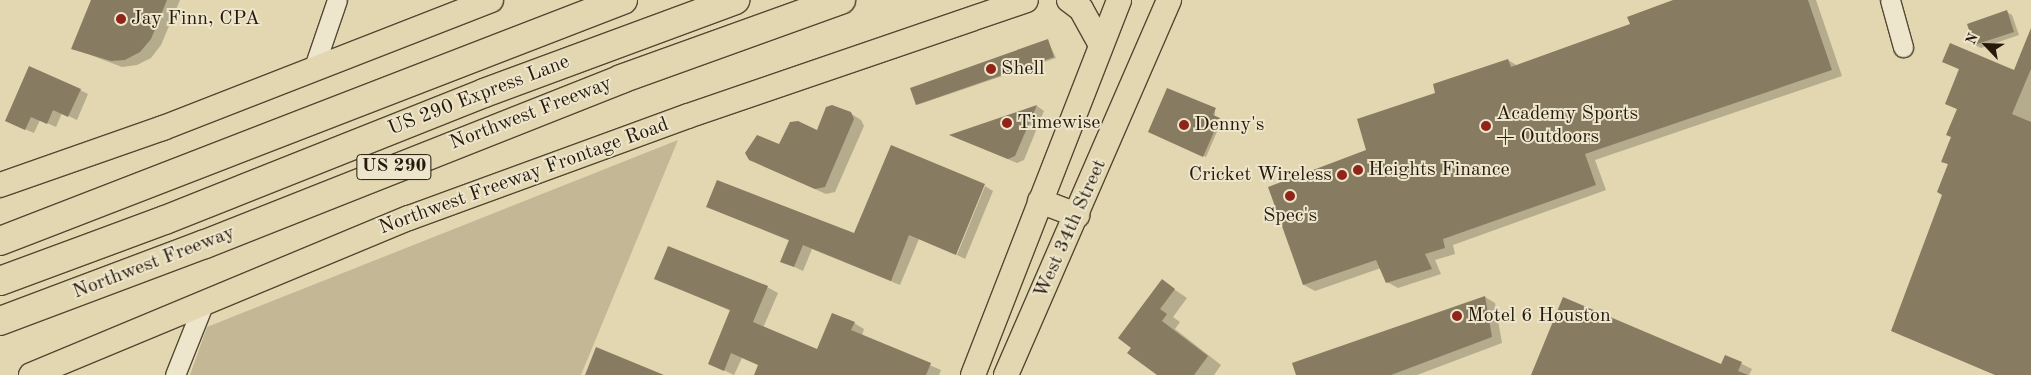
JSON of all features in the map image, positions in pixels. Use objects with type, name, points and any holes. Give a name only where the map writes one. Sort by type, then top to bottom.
[{"type":"highway","points":[[0,241],[624,0]]},
{"type":"highway","name":"US 290 Express Lane","points":[[0,281],[165,220],[484,93],[735,0]]},
{"type":"highway","name":"Northwest Freeway","points":[[0,321],[205,244],[621,79],[841,0]]},
{"type":"main road","points":[[0,185],[163,128],[491,0]]},
{"type":"main road","name":"Northwest Freeway Frontage Road","points":[[31,375],[202,307],[409,218],[688,116],[1026,0]]},
{"type":"main road","points":[[1069,0],[1082,9],[1101,45]]},
{"type":"main road","name":"West 34th Street","points":[[973,375],[1119,0]]},
{"type":"main road","name":"West 34th Street","points":[[1006,375],[1078,215],[1169,0]]},
{"type":"main road","points":[[1040,200],[1078,215]]},
{"type":"street","points":[[313,70],[337,0]]},
{"type":"street","points":[[1890,0],[1903,47]]},
{"type":"street","points":[[175,375],[202,307]]},
{"type":"shaded area","points":[[678,140],[581,375],[190,375],[207,327]]},
{"type":"building","name":"Jay Finn, CPA","points":[[91,0],[167,0],[151,39],[140,52],[125,60],[111,61],[71,49]]},
{"type":"building","points":[[1673,0],[1808,0],[1832,70],[1585,154],[1596,185],[1443,239],[1445,248],[1425,254],[1432,269],[1386,283],[1376,260],[1303,285],[1268,187],[1366,150],[1357,119],[1435,93],[1433,84],[1508,59],[1511,67],[1630,24],[1627,17]]},
{"type":"building","points":[[2007,10],[2014,32],[1974,45],[1967,24]]},
{"type":"building","points":[[2031,28],[2031,69],[2012,114],[2031,122],[2031,375],[1995,375],[1891,331],[1942,195],[1937,192],[1948,164],[1941,162],[1951,137],[1946,135],[1957,109],[1945,104],[1959,69],[1942,62],[1950,43],[2014,70]]},
{"type":"building","name":"Shell","points":[[1048,39],[1054,57],[916,105],[910,88]]},
{"type":"building","points":[[29,66],[81,89],[68,117],[53,110],[47,124],[31,117],[25,130],[5,121]]},
{"type":"building","name":"Denny's","points":[[1167,88],[1216,108],[1213,115],[1220,118],[1203,157],[1148,132]]},
{"type":"building","points":[[832,105],[851,112],[854,119],[825,187],[815,189],[749,160],[745,153],[757,135],[779,144],[790,122],[798,121],[817,130],[826,107]]},
{"type":"building","name":"Timewise","points":[[1037,105],[1015,156],[1008,159],[949,135]]},
{"type":"building","points":[[891,145],[985,184],[956,255],[909,235],[891,281],[803,245],[794,267],[780,262],[789,240],[706,207],[717,180],[854,233]]},
{"type":"building","points":[[668,246],[768,286],[753,322],[817,349],[832,313],[855,322],[851,330],[931,363],[926,375],[754,375],[758,365],[731,353],[724,371],[708,364],[730,310],[654,279]]},
{"type":"building","points":[[1162,279],[1175,289],[1160,309],[1167,314],[1162,321],[1208,356],[1194,375],[1157,375],[1127,353],[1131,348],[1118,338]]},
{"type":"building","name":"Motel 6 Houston","points":[[1485,296],[1492,337],[1391,375],[1296,375],[1292,363]]},
{"type":"building","points":[[1563,297],[1721,364],[1725,355],[1742,362],[1738,371],[1748,375],[1531,375]]},
{"type":"building","points":[[596,347],[664,375],[585,375]]},
{"type":"place","name":"Jay Finn, CPA","points":[[121,19]]},
{"type":"place","name":"Shell","points":[[991,69]]},
{"type":"place","name":"Timewise","points":[[1007,123]]},
{"type":"place","name":"Denny's","points":[[1184,125]]},
{"type":"place","name":"Academy Sports + Outdoors","points":[[1486,126]]},
{"type":"place","name":"Heights Finance","points":[[1358,170]]},
{"type":"place","name":"Cricket Wireless","points":[[1342,175]]},
{"type":"place","name":"Spec's","points":[[1290,196]]},
{"type":"place","name":"Motel 6 Houston","points":[[1457,316]]}]
